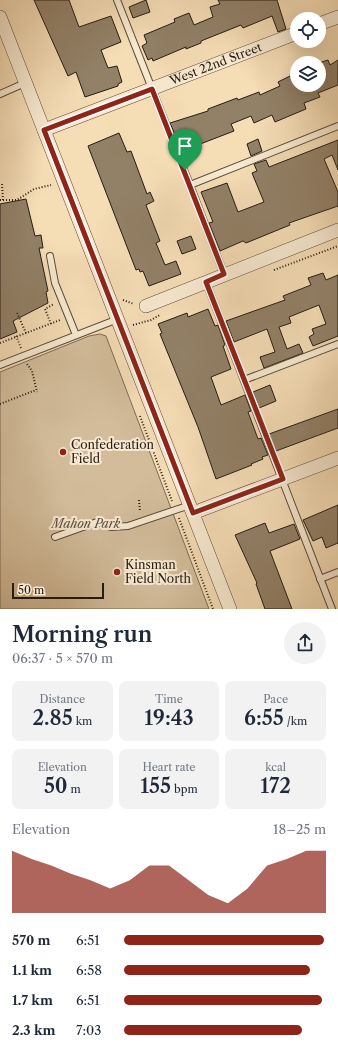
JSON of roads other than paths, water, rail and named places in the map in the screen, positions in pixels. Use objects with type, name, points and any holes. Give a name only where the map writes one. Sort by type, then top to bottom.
[{"type":"street","points":[[0,17],[230,609]]},
{"type":"street","points":[[326,21],[338,17]]},
{"type":"street","name":"West 22nd Street","points":[[44,130],[290,36]]},
{"type":"street","points":[[140,309],[224,274],[338,230]]},
{"type":"street","points":[[191,509],[283,479],[338,458]]},
{"type":"lane","points":[[118,0],[224,274]]},
{"type":"lane","points":[[0,94],[26,83]]},
{"type":"lane","points":[[190,185],[338,126]]},
{"type":"lane","points":[[50,256],[55,283],[76,335]]},
{"type":"lane","points":[[206,282],[332,609]]},
{"type":"lane","points":[[0,365],[118,319]]},
{"type":"lane","points":[[244,380],[338,344]]},
{"type":"lane","points":[[55,537],[87,524],[97,522],[111,527],[128,526],[175,510],[191,509]]},
{"type":"lane","points":[[320,579],[338,572]]},
{"type":"place","name":"Confederation Field","points":[[63,452]]},
{"type":"place","name":"Kinsman Field North","points":[[117,572]]},
{"type":"park label","name":"Mahon Park","points":[[86,524]]}]
